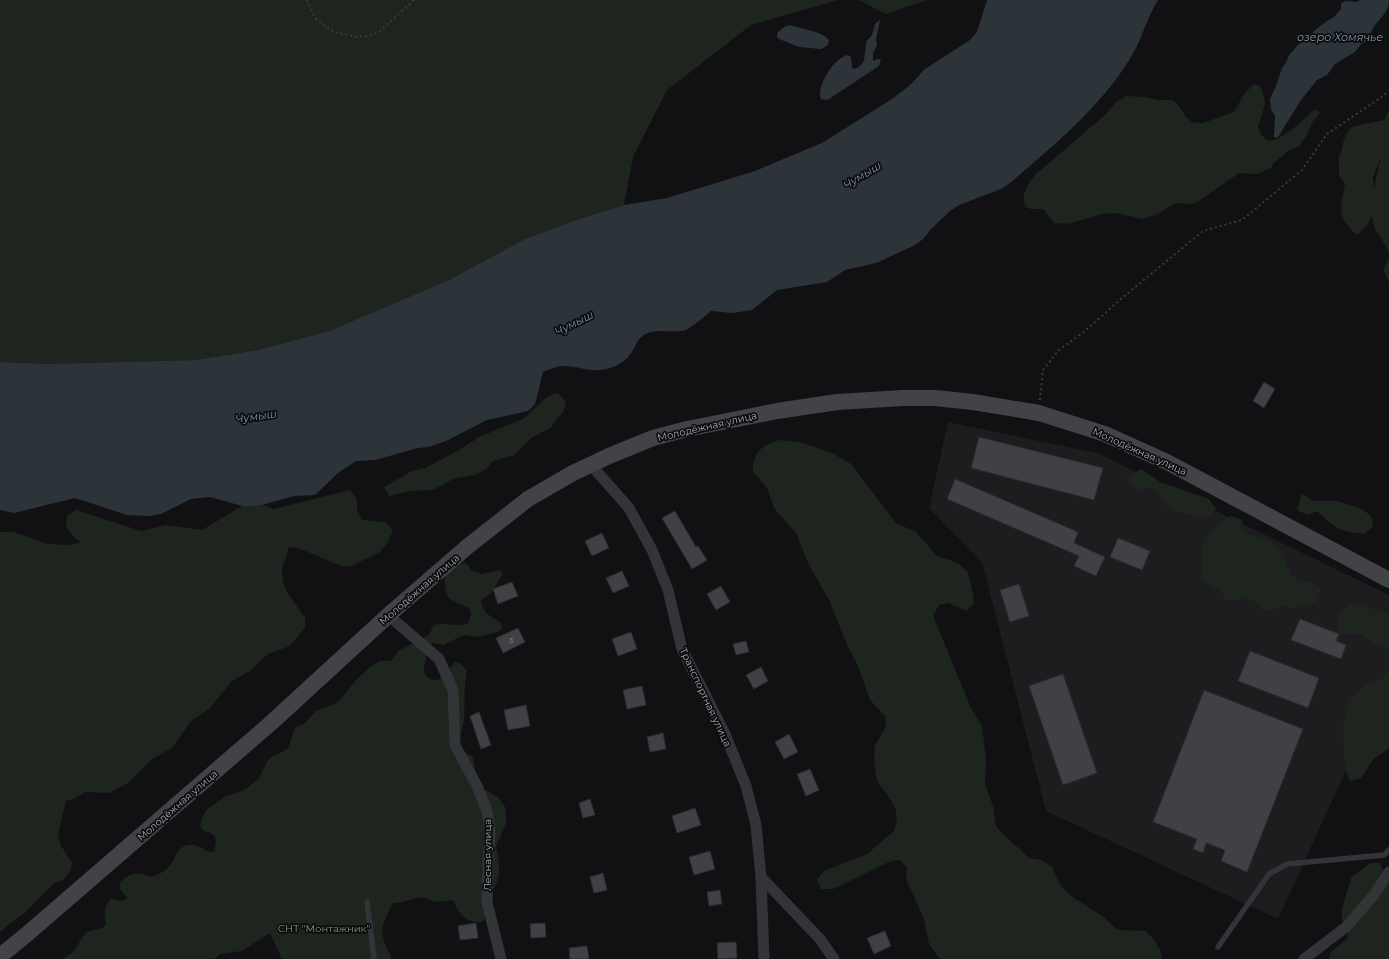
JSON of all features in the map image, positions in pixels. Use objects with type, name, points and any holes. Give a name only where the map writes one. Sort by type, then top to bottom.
[{"type":"street","name":"Молодёжная улица","points":[[0,956],[265,729],[388,615],[467,547],[528,499],[573,473],[653,438],[687,429],[778,411],[837,402],[903,398],[935,398],[973,402],[1039,413],[1105,434],[1167,462],[1389,580]]},
{"type":"street","name":"Транспортная улица","points":[[591,465],[629,508],[652,550],[668,590],[682,648],[725,734],[746,786],[756,825],[761,877],[764,959]]},
{"type":"street","name":"Лесная улица","points":[[388,615],[439,659],[454,690],[455,745],[477,786],[487,811],[490,832],[487,902],[501,959]]},
{"type":"street","points":[[1304,959],[1346,927],[1374,894],[1389,872]]},
{"type":"street","points":[[761,877],[820,939],[834,959]]},
{"type":"lane","points":[[1218,947],[1269,874],[1287,864],[1384,855],[1389,850]]},
{"type":"lane","points":[[367,902],[374,959]]},
{"type":"path","points":[[307,0],[315,18],[334,32],[357,37],[368,36],[379,32],[414,0]]},
{"type":"path","points":[[1039,413],[1043,370],[1059,350],[1085,331],[1122,298],[1203,231],[1242,220],[1302,170],[1327,134],[1389,91]]},
{"type":"shaded area","points":[[948,422],[1097,453],[1389,595],[1389,676],[1278,919],[1046,811],[982,562],[929,508]]},
{"type":"green space","points":[[0,0],[838,0],[751,25],[667,90],[633,157],[624,205],[579,219],[525,239],[449,280],[329,331],[258,350],[196,360],[47,364],[0,362]]},
{"type":"green space","points":[[859,0],[927,0],[886,14]]},
{"type":"green space","points":[[1254,84],[1260,86],[1263,92],[1265,102],[1258,127],[1262,136],[1267,140],[1278,139],[1314,110],[1320,112],[1313,121],[1306,136],[1299,146],[1289,150],[1273,164],[1271,168],[1257,174],[1239,173],[1199,201],[1192,204],[1175,203],[1156,215],[1142,219],[1116,213],[1102,214],[1068,224],[1054,223],[1043,209],[1031,209],[1026,207],[1024,203],[1024,194],[1036,174],[1105,115],[1117,101],[1127,96],[1172,100],[1177,103],[1186,117],[1192,122],[1203,123],[1234,112],[1244,94]]},
{"type":"green space","points":[[1389,110],[1389,251],[1374,227],[1372,216],[1366,227],[1357,235],[1346,223],[1341,212],[1345,184],[1339,175],[1339,153],[1341,156],[1347,132],[1353,127],[1359,125],[1384,120]],"holes":[[[1381,156],[1374,188],[1373,178]]]},
{"type":"green space","points":[[1388,260],[1389,261],[1389,282],[1383,270]]},
{"type":"green space","points":[[558,393],[566,402],[563,412],[550,428],[531,438],[514,455],[493,461],[486,469],[475,475],[453,479],[433,490],[410,491],[389,496],[384,487],[412,471],[425,468],[461,449],[479,437],[523,419],[547,397]]},
{"type":"green space","points":[[778,440],[800,442],[832,453],[851,464],[896,523],[916,532],[937,556],[958,563],[967,571],[971,583],[974,603],[967,611],[948,603],[939,605],[933,616],[971,708],[982,726],[986,759],[985,784],[993,806],[996,827],[1029,858],[1042,860],[1052,867],[1061,886],[1071,896],[1102,916],[1118,930],[1145,931],[1153,938],[1160,950],[1162,959],[940,959],[929,944],[924,919],[906,879],[907,868],[900,860],[891,861],[833,889],[821,889],[817,879],[824,871],[867,854],[894,831],[897,821],[896,810],[891,800],[877,781],[874,760],[875,746],[886,726],[885,716],[870,700],[858,666],[847,645],[830,602],[808,563],[796,533],[774,508],[767,488],[753,472],[753,465],[756,455],[766,445]]},
{"type":"green space","points":[[1141,469],[1160,482],[1209,499],[1216,509],[1209,516],[1197,517],[1176,511],[1166,505],[1160,495],[1150,487],[1140,490],[1125,479]]},
{"type":"green space","points":[[350,490],[357,500],[357,511],[362,520],[385,522],[393,530],[388,542],[380,552],[351,566],[341,566],[301,549],[289,547],[282,568],[283,581],[286,591],[305,618],[305,628],[290,646],[268,654],[251,670],[232,681],[209,709],[191,721],[172,748],[152,759],[128,783],[109,793],[85,792],[76,798],[66,801],[58,833],[60,844],[72,863],[70,872],[63,880],[53,884],[27,911],[0,932],[0,532],[14,532],[47,544],[70,545],[81,542],[74,537],[66,527],[67,516],[76,510],[141,531],[166,525],[202,530],[242,506],[262,505],[274,509]]},
{"type":"green space","points":[[1302,494],[1314,501],[1337,501],[1362,509],[1371,516],[1373,526],[1365,534],[1349,532],[1334,526],[1317,511],[1307,515],[1297,510]]},
{"type":"green space","points":[[1231,516],[1242,520],[1243,532],[1266,539],[1276,545],[1292,576],[1301,581],[1312,582],[1321,588],[1319,598],[1311,605],[1302,605],[1293,609],[1282,605],[1273,610],[1262,610],[1254,602],[1246,599],[1226,601],[1221,591],[1202,581],[1201,555],[1204,541],[1208,534]]},
{"type":"green space","name":"СНТ \"Монтажник\"","points":[[464,563],[468,565],[471,570],[481,574],[500,570],[503,574],[493,591],[482,599],[481,603],[486,613],[501,623],[502,629],[498,632],[476,637],[466,635],[461,636],[444,645],[433,643],[424,648],[426,658],[424,671],[428,678],[439,680],[455,662],[460,663],[467,671],[465,683],[464,721],[458,748],[473,757],[476,776],[482,788],[498,797],[505,807],[506,824],[496,846],[499,861],[499,873],[496,885],[488,895],[485,917],[482,922],[472,921],[464,917],[453,900],[436,902],[420,897],[393,903],[389,911],[384,924],[383,935],[391,959],[282,959],[270,933],[242,951],[220,954],[214,959],[63,959],[73,952],[86,932],[102,928],[106,925],[105,911],[108,902],[111,899],[123,901],[127,898],[120,889],[120,882],[124,878],[131,874],[138,873],[152,877],[160,873],[171,865],[178,851],[184,846],[195,845],[214,852],[216,840],[214,836],[209,832],[204,831],[200,826],[206,810],[226,796],[245,790],[259,778],[268,760],[289,747],[294,730],[298,726],[304,724],[316,711],[340,700],[356,680],[370,667],[380,661],[391,661],[398,651],[429,635],[434,625],[468,624],[471,613],[469,608],[450,599],[445,587],[445,572],[452,565]]},
{"type":"green space","points":[[1361,604],[1382,613],[1389,613],[1389,650],[1380,647],[1361,634],[1339,634],[1337,626],[1339,613],[1350,605]]},
{"type":"green space","points":[[1389,671],[1389,748],[1373,760],[1361,778],[1350,781],[1346,771],[1344,759],[1343,725],[1350,701],[1365,685],[1380,680]]},
{"type":"green space","points":[[1370,863],[1380,863],[1384,873],[1389,876],[1389,959],[1329,959],[1331,952],[1348,938],[1346,927],[1342,919],[1342,909],[1351,878]]},
{"type":"water","name":"Чумыш","points":[[987,0],[1158,0],[1151,12],[1135,50],[1123,70],[1078,122],[1062,138],[1010,183],[1001,189],[959,205],[950,211],[923,239],[915,245],[876,263],[845,270],[827,282],[777,290],[752,310],[732,313],[711,311],[686,330],[654,331],[644,335],[640,338],[631,354],[625,360],[610,368],[590,370],[564,366],[556,367],[543,372],[535,404],[528,411],[487,420],[448,440],[429,447],[418,448],[375,460],[356,461],[338,473],[315,495],[294,496],[262,505],[252,506],[242,506],[210,497],[191,499],[161,514],[149,516],[127,515],[75,498],[14,513],[0,510],[0,362],[47,364],[196,360],[258,350],[329,331],[449,280],[525,239],[579,219],[624,205],[667,198],[755,171],[822,143],[892,99],[910,85],[925,69],[970,40],[977,32]]},
{"type":"water","name":"озеро Хомячье","points":[[1360,0],[1389,0],[1389,5],[1386,12],[1373,28],[1367,41],[1361,44],[1355,52],[1335,64],[1327,75],[1317,80],[1301,100],[1278,137],[1275,138],[1275,116],[1271,109],[1270,99],[1282,68],[1289,55],[1299,44],[1307,40],[1315,30],[1334,17],[1341,9],[1341,3],[1346,1],[1357,2]]},
{"type":"water","points":[[880,20],[876,40],[877,45],[873,53],[873,61],[878,59],[881,60],[879,66],[829,99],[821,99],[821,86],[832,66],[848,55],[851,57],[852,68],[855,69],[864,61],[866,42],[872,35],[875,24]]},
{"type":"water","points":[[790,25],[821,34],[829,40],[828,45],[821,49],[799,47],[779,39],[777,37],[777,33],[784,27]]},
{"type":"building","points":[[1264,382],[1275,389],[1264,408],[1253,401]]},
{"type":"building","points":[[979,437],[1103,468],[1094,500],[971,468]]},
{"type":"building","points":[[955,479],[1078,532],[1074,543],[1105,557],[1096,576],[1074,566],[1079,556],[947,499]]},
{"type":"building","points":[[675,511],[696,547],[698,546],[707,560],[692,569],[662,518]]},
{"type":"building","points":[[602,533],[609,548],[592,556],[585,541]]},
{"type":"building","points":[[1118,538],[1150,551],[1142,570],[1110,557]]},
{"type":"building","points":[[622,571],[629,586],[613,593],[606,578]]},
{"type":"building","points":[[512,582],[518,596],[498,604],[493,589]]},
{"type":"building","points":[[1019,584],[1029,616],[1010,622],[1000,590]]},
{"type":"building","points":[[721,586],[730,602],[716,610],[707,594]]},
{"type":"building","points":[[1300,619],[1339,634],[1336,641],[1346,645],[1341,659],[1291,640]]},
{"type":"building","points":[[518,628],[525,642],[503,653],[496,638]]},
{"type":"building","points":[[631,632],[637,649],[618,656],[612,639]]},
{"type":"building","points":[[746,641],[749,652],[736,655],[733,644]]},
{"type":"building","points":[[1250,651],[1319,678],[1308,708],[1238,681]]},
{"type":"building","points":[[761,667],[768,681],[754,689],[746,675]]},
{"type":"building","points":[[1063,674],[1097,773],[1063,785],[1029,686]]},
{"type":"building","points":[[642,686],[646,705],[627,709],[623,690]]},
{"type":"building","points":[[1204,690],[1303,729],[1247,872],[1221,861],[1225,850],[1206,843],[1203,853],[1193,849],[1197,839],[1153,822]]},
{"type":"building","points":[[526,705],[530,726],[508,730],[504,710]]},
{"type":"building","points":[[479,712],[491,745],[481,749],[470,716]]},
{"type":"building","points":[[663,733],[666,749],[650,752],[647,737]]},
{"type":"building","points":[[789,734],[798,752],[784,759],[775,742]]},
{"type":"building","points":[[810,769],[819,790],[806,796],[797,774]]},
{"type":"building","points":[[590,799],[595,815],[583,818],[579,803]]},
{"type":"building","points":[[695,808],[701,825],[677,833],[672,816]]},
{"type":"building","points":[[710,851],[715,869],[694,875],[689,857]]},
{"type":"building","points":[[603,873],[607,890],[594,893],[590,877]]},
{"type":"building","points":[[720,890],[722,904],[709,906],[707,892]]},
{"type":"building","points":[[476,923],[478,938],[460,940],[458,926]]},
{"type":"building","points":[[545,923],[546,937],[531,938],[530,924]]},
{"type":"building","points":[[885,931],[891,946],[874,954],[867,938]]},
{"type":"building","points":[[736,942],[737,958],[718,959],[717,943]]},
{"type":"building","points":[[587,946],[589,959],[570,959],[569,948]]}]
